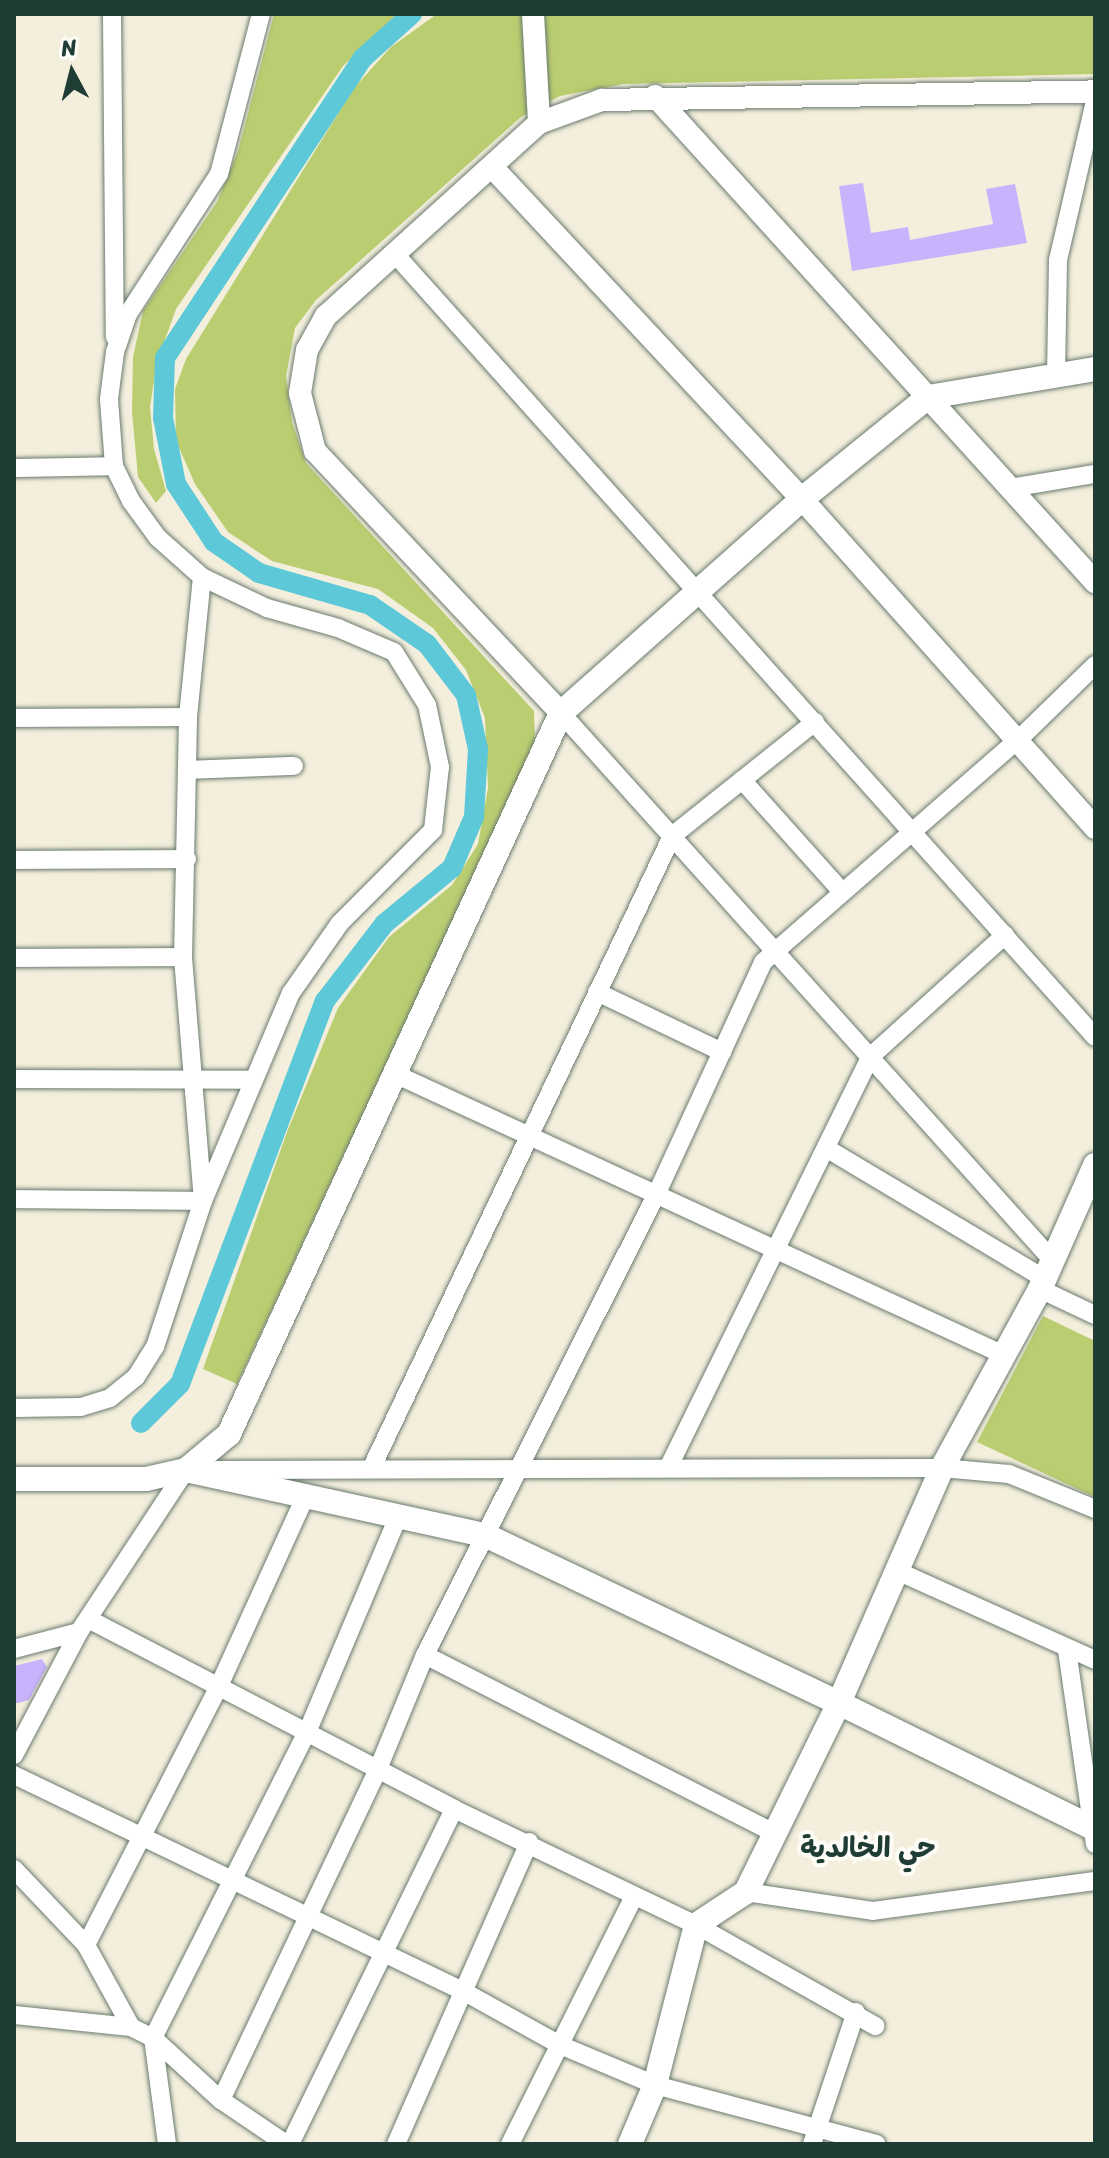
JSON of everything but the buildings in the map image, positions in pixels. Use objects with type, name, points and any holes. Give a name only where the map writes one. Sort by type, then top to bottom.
[{"type":"main road","points":[[186,1470],[229,1434],[561,713],[701,593],[802,499],[928,397],[1095,369]]},
{"type":"main road","points":[[630,2144],[655,2085],[696,1925],[746,1892],[839,1703],[942,1468],[1046,1277],[1095,1165]]},
{"type":"main road","points":[[14,1479],[146,1479],[186,1470],[485,1535],[839,1703],[1094,1834]]},
{"type":"street","points":[[14,1408],[81,1407],[110,1398],[136,1377],[155,1347],[203,1201],[291,993],[340,923],[433,830],[440,767],[427,705],[394,652],[338,628],[267,608],[202,577],[158,538],[131,501],[114,466],[109,399],[115,352],[112,14]]},
{"type":"street","points":[[115,352],[128,314],[219,174],[261,14]]},
{"type":"street","points":[[533,14],[539,123]]},
{"type":"street","points":[[1046,1277],[870,1057],[561,713],[315,451],[300,393],[307,350],[326,316],[493,168],[539,123],[602,100],[655,96],[1095,91]]},
{"type":"street","points":[[655,96],[1095,582]]},
{"type":"street","points":[[1056,375],[1058,260],[1086,175],[1095,101]]},
{"type":"street","points":[[493,168],[802,499],[1019,739],[1095,828]]},
{"type":"street","points":[[395,254],[1095,1037]]},
{"type":"street","points":[[14,468],[114,466]]},
{"type":"street","points":[[1010,488],[1095,474]]},
{"type":"street","points":[[202,577],[188,717],[183,957],[203,1201]]},
{"type":"street","points":[[221,2100],[378,1769],[425,1655],[656,1195],[763,962],[910,830],[1019,739],[1095,665]]},
{"type":"street","points":[[14,718],[188,717]]},
{"type":"street","points":[[372,1467],[672,836],[815,722]]},
{"type":"street","points":[[188,770],[294,766]]},
{"type":"street","points":[[742,780],[842,892]]},
{"type":"street","points":[[14,860],[187,859]]},
{"type":"street","points":[[669,1466],[870,1057],[1005,935]]},
{"type":"street","points":[[14,958],[183,957]]},
{"type":"street","points":[[597,992],[722,1052]]},
{"type":"street","points":[[395,1074],[1004,1355]]},
{"type":"street","points":[[14,1079],[253,1080]]},
{"type":"street","points":[[826,1148],[1046,1277],[1095,1315]]},
{"type":"street","points":[[14,1199],[203,1201]]},
{"type":"street","points":[[14,1755],[84,1626],[186,1470],[518,1465],[942,1468],[1009,1474],[1095,1509]]},
{"type":"street","points":[[86,1945],[218,1688],[306,1495]]},
{"type":"street","points":[[167,2144],[153,2038],[308,1730],[398,1517]]},
{"type":"street","points":[[897,1571],[1095,1660]]},
{"type":"street","points":[[14,1649],[84,1626],[308,1730],[454,1809],[529,1842],[633,1898],[696,1925],[856,2012],[875,2026]]},
{"type":"street","points":[[1067,1650],[1094,1834]]},
{"type":"street","points":[[425,1655],[775,1833]]},
{"type":"street","points":[[14,1775],[380,1954],[461,1990],[560,2045],[655,2085],[815,2135],[876,2144]]},
{"type":"street","points":[[14,2015],[131,2027],[153,2038],[221,2100],[288,2144],[454,1809]]},
{"type":"street","points":[[396,2144],[461,1990],[529,1842]]},
{"type":"street","points":[[14,1869],[86,1945],[131,2027]]},
{"type":"street","points":[[746,1892],[873,1911],[1095,1881]]},
{"type":"street","points":[[510,2144],[633,1898]]},
{"type":"street","points":[[815,2135],[856,2012]]},
{"type":"green space","points":[[274,14],[399,14],[343,66],[176,309],[157,362],[150,407],[154,449],[166,491],[156,503],[138,477],[132,412],[133,357],[143,311],[217,202],[238,151]]},
{"type":"green space","points":[[437,14],[1095,14],[1095,74],[624,84],[560,96],[521,117],[316,300],[295,328],[286,376],[292,422],[306,463],[534,711],[535,745],[237,1384],[203,1369],[287,1132],[338,1008],[389,937],[452,885],[478,844],[488,788],[485,718],[466,670],[433,628],[378,589],[272,561],[228,532],[195,484],[176,441],[175,389],[186,359],[354,88],[391,47]]},
{"type":"green space","points":[[1043,1316],[1095,1341],[1095,1497],[977,1442]]},
{"type":"waterway","points":[[141,1423],[180,1384],[325,1001],[384,924],[452,868],[474,817],[478,749],[466,695],[427,644],[370,605],[259,573],[214,542],[176,484],[163,418],[165,358],[363,58],[412,14]]},
{"type":"district","name":"حي الخالدية","points":[[868,1848]]}]
